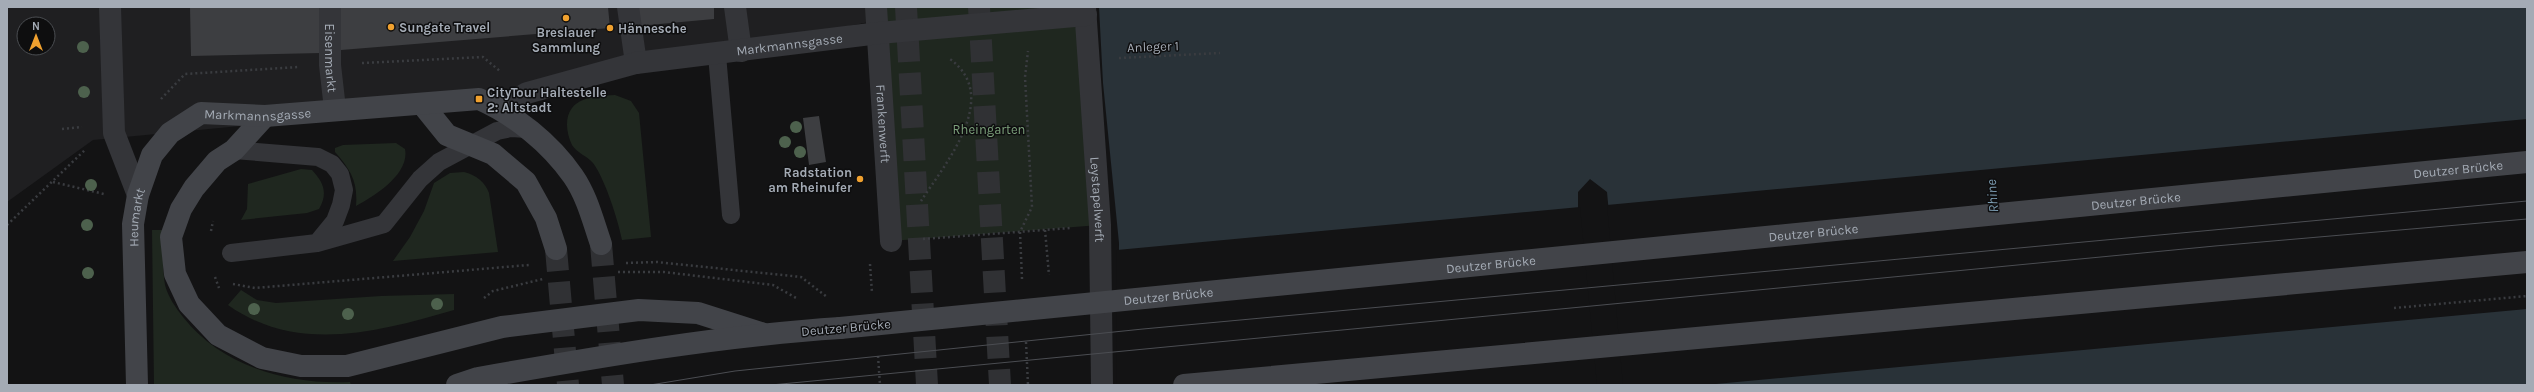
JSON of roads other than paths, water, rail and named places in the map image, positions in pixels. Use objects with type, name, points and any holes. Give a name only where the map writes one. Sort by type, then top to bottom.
[{"type":"main road","name":"Markmannsgasse","points":[[138,195],[152,155],[170,133],[201,113],[265,116],[335,109],[479,99],[500,108],[528,129],[573,176],[589,209],[601,244]]},
{"type":"main road","points":[[422,104],[447,134],[493,154],[526,182],[546,218],[556,249]]},
{"type":"main road","points":[[265,116],[234,150],[217,161],[194,188],[181,210],[171,237],[175,274],[189,304],[218,335],[262,358],[301,366],[347,366],[502,327],[639,310],[698,313],[761,333]]},
{"type":"main road","name":"Deutzer Brücke","points":[[457,385],[478,378],[602,357],[761,333],[840,328],[2527,162]]},
{"type":"main road","name":"Heumarkt","points":[[137,385],[134,224],[138,195]]},
{"type":"main road","points":[[1184,385],[2527,262]]},
{"type":"street","name":"Heumarkt","points":[[110,7],[114,133],[138,195]]},
{"type":"street","name":"Eisenmarkt","points":[[330,7],[330,65],[335,109]]},
{"type":"street","points":[[628,7],[636,63]]},
{"type":"street","points":[[735,7],[741,51]]},
{"type":"street","name":"Frankenwerft","points":[[876,7],[891,241]]},
{"type":"street","name":"Markmannsgasse","points":[[500,108],[528,93],[636,63],[878,33],[1086,11]]},
{"type":"street","name":"Leystapelwerft","points":[[1086,11],[1100,225],[1102,385]]},
{"type":"lane","points":[[717,54],[731,214]]},
{"type":"lane","points":[[231,253],[317,243],[384,224],[420,179],[439,162],[497,131],[511,128],[528,129]]},
{"type":"lane","points":[[234,150],[318,157],[332,164],[340,174],[344,190],[341,205],[335,221],[317,243]]},
{"type":"water","name":"Rhine","points":[[1099,7],[2527,7],[2527,385],[1625,385],[1607,192],[1590,179],[1578,192],[1578,207],[1595,385],[1118,385],[1119,243],[1103,83]]},
{"type":"tunnel","points":[[906,7],[927,385]]},
{"type":"tunnel","points":[[979,7],[1000,385]]},
{"type":"tunnel","points":[[601,244],[613,385]]},
{"type":"tunnel","points":[[556,249],[568,385]]},
{"type":"tram line","points":[[650,385],[735,371],[1143,329],[2527,201]]},
{"type":"tram line","points":[[771,385],[2215,246],[2527,219]]},
{"type":"place","name":"Breslauer Sammlung","points":[[566,18]]},
{"type":"place","name":"Sungate Travel","points":[[391,27]]},
{"type":"place","name":"Hännesche","points":[[610,28]]},
{"type":"place","name":"CityTour Haltestelle 2: Altstadt","points":[[479,99]]},
{"type":"place","name":"Radstation am Rheinufer","points":[[860,179]]},
{"type":"park label","name":"Rheingarten","points":[[989,129]]}]
